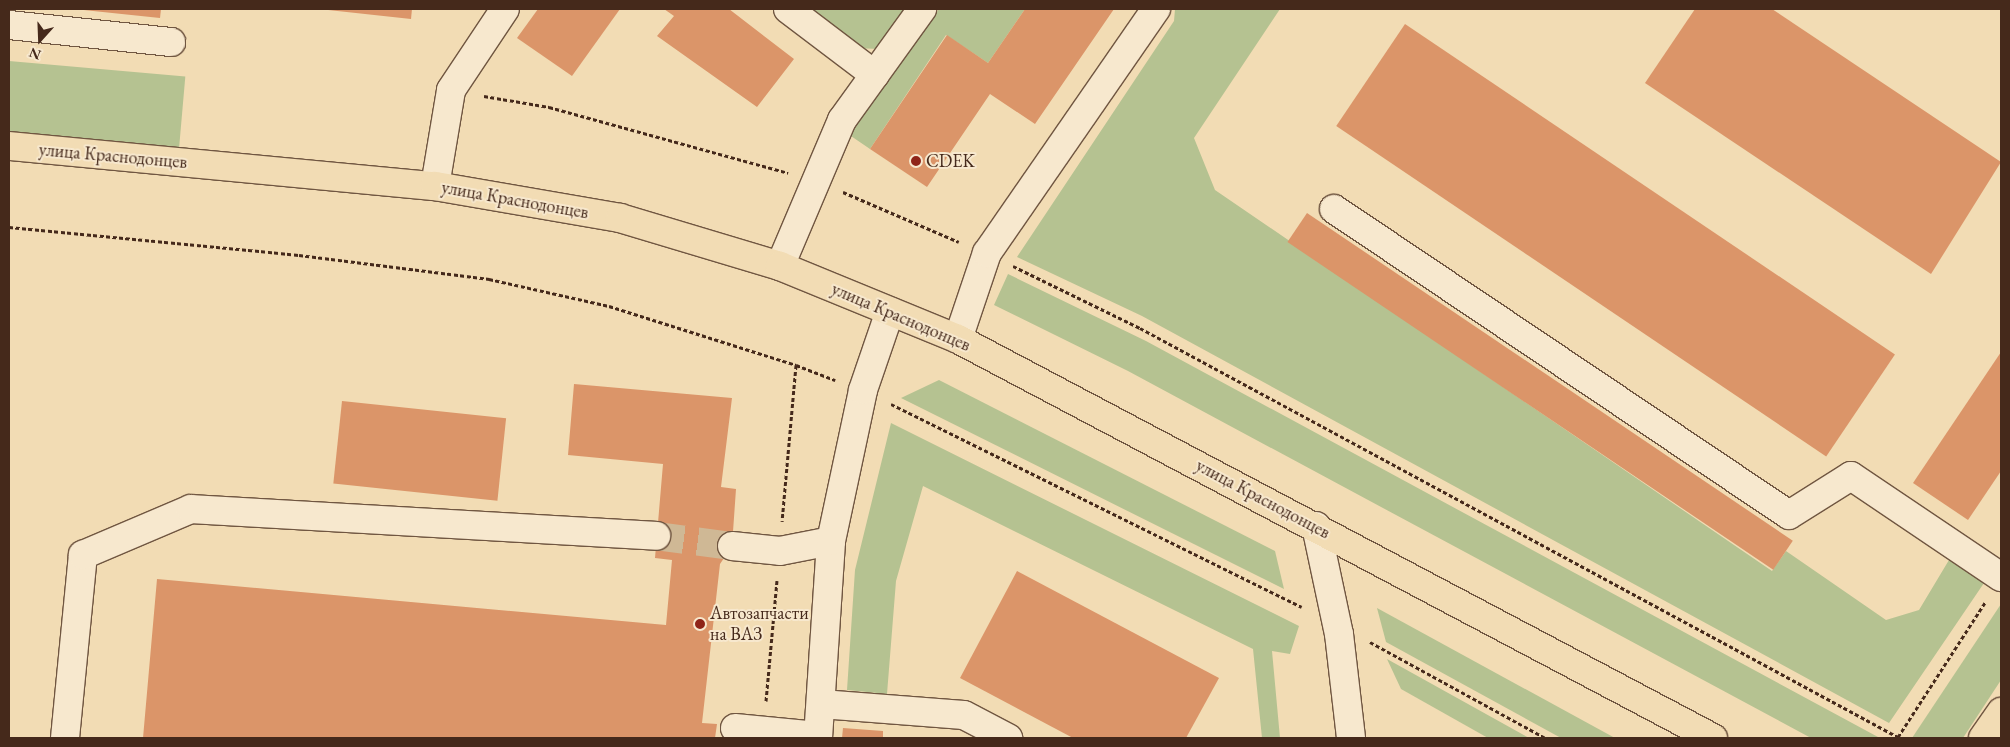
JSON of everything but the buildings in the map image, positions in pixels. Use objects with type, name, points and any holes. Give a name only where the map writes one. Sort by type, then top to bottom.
[{"type":"main road","name":"улица Краснодонцев","points":[[9,146],[435,186],[620,218],[780,266],[958,339],[1316,526],[1713,738]]},
{"type":"main road","points":[[1983,738],[2001,712]]},
{"type":"street","points":[[435,186],[451,90],[504,9]]},
{"type":"street","points":[[788,9],[875,75]]},
{"type":"street","points":[[780,266],[814,180],[842,120],[922,9]]},
{"type":"street","points":[[958,339],[987,253],[1156,9]]},
{"type":"street","points":[[9,25],[172,42]]},
{"type":"street","points":[[1334,209],[1789,515],[1852,476],[1996,586]]},
{"type":"street","points":[[735,728],[818,737],[831,541],[863,390],[890,311]]},
{"type":"street","points":[[65,738],[83,555],[191,509],[656,536]]},
{"type":"street","points":[[1316,526],[1337,624],[1351,738]]},
{"type":"street","points":[[732,546],[780,551],[831,541]]},
{"type":"street","points":[[821,704],[964,714],[1008,738]]},
{"type":"path","points":[[451,90],[549,107],[814,180],[987,253],[1149,332],[1897,738],[1996,586]]},
{"type":"path","points":[[9,226],[299,255],[489,279],[608,306],[796,365],[863,390],[1337,624],[1545,738]]},
{"type":"path","points":[[763,731],[796,365]]},
{"type":"green space","points":[[802,9],[907,9],[879,49],[854,48]]},
{"type":"green space","points":[[939,9],[1025,9],[988,63],[946,35],[870,149],[848,134]]},
{"type":"green space","points":[[1175,9],[1280,9],[1194,138],[1215,190],[1772,571],[1786,551],[1886,620],[1919,610],[1949,560],[1984,583],[1889,723],[1142,316],[1017,257],[1174,21]]},
{"type":"green space","points":[[9,61],[185,76],[179,149],[9,134]]},
{"type":"green space","points":[[1008,274],[1146,341],[1878,737],[1811,738],[1128,371],[994,305]]},
{"type":"green space","points":[[939,380],[1275,551],[1284,589],[901,398]]},
{"type":"green space","points":[[891,423],[1299,626],[1290,654],[1272,651],[1280,738],[1262,738],[1253,649],[923,486],[896,581],[887,694],[847,690],[855,570]]},
{"type":"green space","points":[[2001,604],[2001,680],[1963,738],[1912,738]]},
{"type":"green space","points":[[1377,608],[1615,738],[1561,738],[1386,642]]},
{"type":"green space","points":[[1387,659],[1529,738],[1488,738],[1401,689]]},
{"type":"tunnel","points":[[656,536],[732,546]]},
{"type":"place","name":"CDEK","points":[[916,161]]},
{"type":"place","name":"Автозапчасти на ВАЗ","points":[[700,624]]}]
